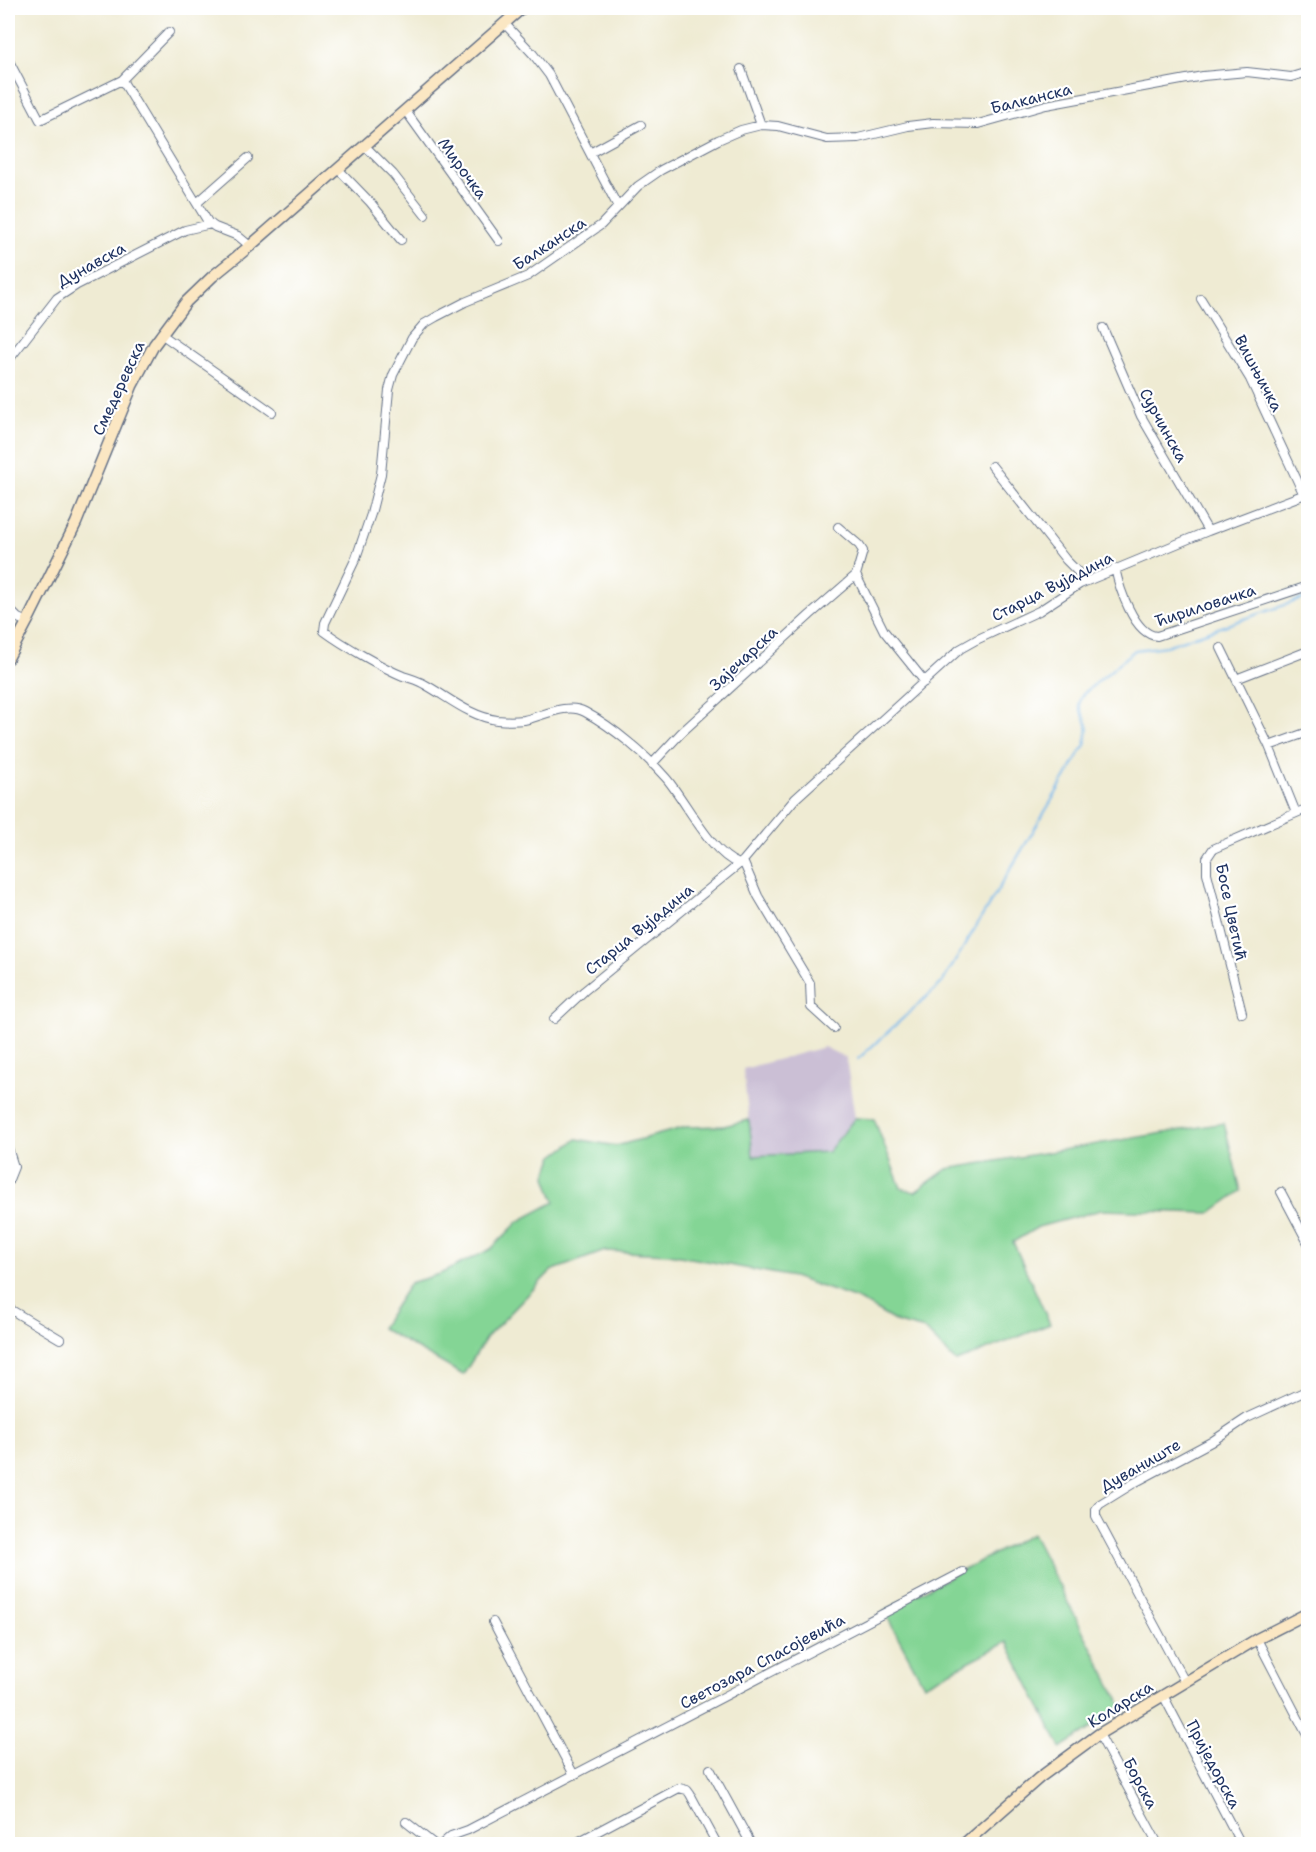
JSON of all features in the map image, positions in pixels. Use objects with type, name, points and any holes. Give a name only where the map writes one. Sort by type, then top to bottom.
[{"type":"main road","name":"Смедеревска","points":[[8,658],[78,518],[132,386],[161,334],[180,309],[196,292],[365,146],[507,15],[522,8]]},
{"type":"main road","name":"Коларска","points":[[964,1845],[1039,1778],[1099,1734],[1257,1639],[1308,1613]]},
{"type":"street","points":[[507,15],[545,69],[618,207]]},
{"type":"street","points":[[8,59],[40,120],[122,80],[169,32]]},
{"type":"street","points":[[741,69],[761,125]]},
{"type":"street","name":"Балканска","points":[[652,764],[612,730],[578,708],[523,720],[508,721],[478,715],[419,681],[336,640],[324,631],[325,623],[356,558],[371,514],[381,474],[389,390],[393,375],[404,350],[418,330],[436,317],[465,302],[528,276],[601,225],[638,186],[661,170],[741,130],[761,125],[778,126],[827,139],[858,138],[908,126],[933,123],[987,123],[1046,105],[1203,76],[1247,72],[1291,77],[1308,72]]},
{"type":"street","points":[[122,80],[211,224],[238,236],[250,246]]},
{"type":"street","name":"Мирочка","points":[[405,110],[499,241]]},
{"type":"street","points":[[590,153],[641,125]]},
{"type":"street","points":[[365,146],[398,181],[425,215]]},
{"type":"street","points":[[197,203],[248,158]]},
{"type":"street","points":[[338,169],[370,202],[401,240]]},
{"type":"street","name":"Дунавска","points":[[8,361],[57,298],[77,285],[185,230],[211,224]]},
{"type":"street","name":"Вишњичка","points":[[1201,299],[1250,379],[1306,494]]},
{"type":"street","name":"Сурчинска","points":[[1102,328],[1141,416],[1208,531]]},
{"type":"street","points":[[161,334],[272,412]]},
{"type":"street","points":[[992,466],[1066,560],[1087,581]]},
{"type":"street","name":"Старца Вујадина","points":[[554,1019],[584,991],[741,863],[795,799],[950,657],[969,644],[1039,611],[1087,581],[1115,568],[1306,494]]},
{"type":"street","points":[[838,527],[863,551],[856,575],[884,632],[925,682]]},
{"type":"street","name":"Ћириловачка","points":[[1115,568],[1121,591],[1132,613],[1142,629],[1151,636],[1308,586]]},
{"type":"street","name":"Зајечарска","points":[[652,764],[681,733],[856,575]]},
{"type":"street","points":[[8,608],[18,618],[27,622]]},
{"type":"street","points":[[1221,648],[1269,746],[1296,813]]},
{"type":"street","points":[[1236,679],[1308,651]]},
{"type":"street","points":[[1269,746],[1308,732]]},
{"type":"street","points":[[652,764],[667,779],[709,838],[732,860],[741,863],[810,983],[811,1007],[834,1028]]},
{"type":"street","name":"Босе Цветић","points":[[1242,1012],[1207,873],[1207,858],[1212,849],[1308,808]]},
{"type":"street","points":[[8,1148],[14,1167],[8,1182]]},
{"type":"street","points":[[1281,1192],[1308,1243]]},
{"type":"street","points":[[8,1308],[60,1339]]},
{"type":"street","name":"Дуваниште","points":[[1185,1682],[1096,1516],[1096,1509],[1100,1504],[1134,1483],[1210,1442],[1247,1418],[1308,1390]]},
{"type":"street","name":"Светозара Спасојевића","points":[[441,1845],[451,1836],[468,1830],[963,1572]]},
{"type":"street","points":[[493,1622],[574,1774]]},
{"type":"street","points":[[1257,1639],[1308,1737]]},
{"type":"street","name":"Приједорска","points":[[1163,1695],[1241,1845]]},
{"type":"street","name":"Борска","points":[[1099,1734],[1158,1845]]},
{"type":"street","points":[[710,1769],[751,1845]]},
{"type":"street","points":[[574,1844],[679,1788],[687,1790],[690,1794],[717,1845]]},
{"type":"street","points":[[406,1822],[434,1845]]},
{"type":"shaded area","points":[[824,1047],[846,1058],[855,1118],[828,1152],[753,1156],[743,1069]]},
{"type":"green space","points":[[855,1118],[874,1119],[901,1188],[915,1192],[947,1169],[1224,1123],[1241,1191],[1210,1213],[1101,1210],[1038,1227],[1013,1242],[1050,1324],[956,1362],[925,1330],[898,1323],[857,1299],[793,1277],[669,1254],[605,1251],[551,1271],[486,1338],[463,1375],[381,1328],[410,1283],[440,1274],[491,1249],[519,1221],[555,1202],[546,1177],[553,1157],[577,1139],[616,1146],[686,1127],[724,1126],[749,1120],[753,1156],[828,1152]]},
{"type":"green space","points":[[1032,1534],[1123,1708],[1061,1748],[1007,1642],[924,1685],[884,1611]]},
{"type":"waterway","points":[[858,1059],[942,983],[1085,745],[1088,727],[1079,703],[1082,695],[1135,650],[1166,646],[1308,597]]}]
